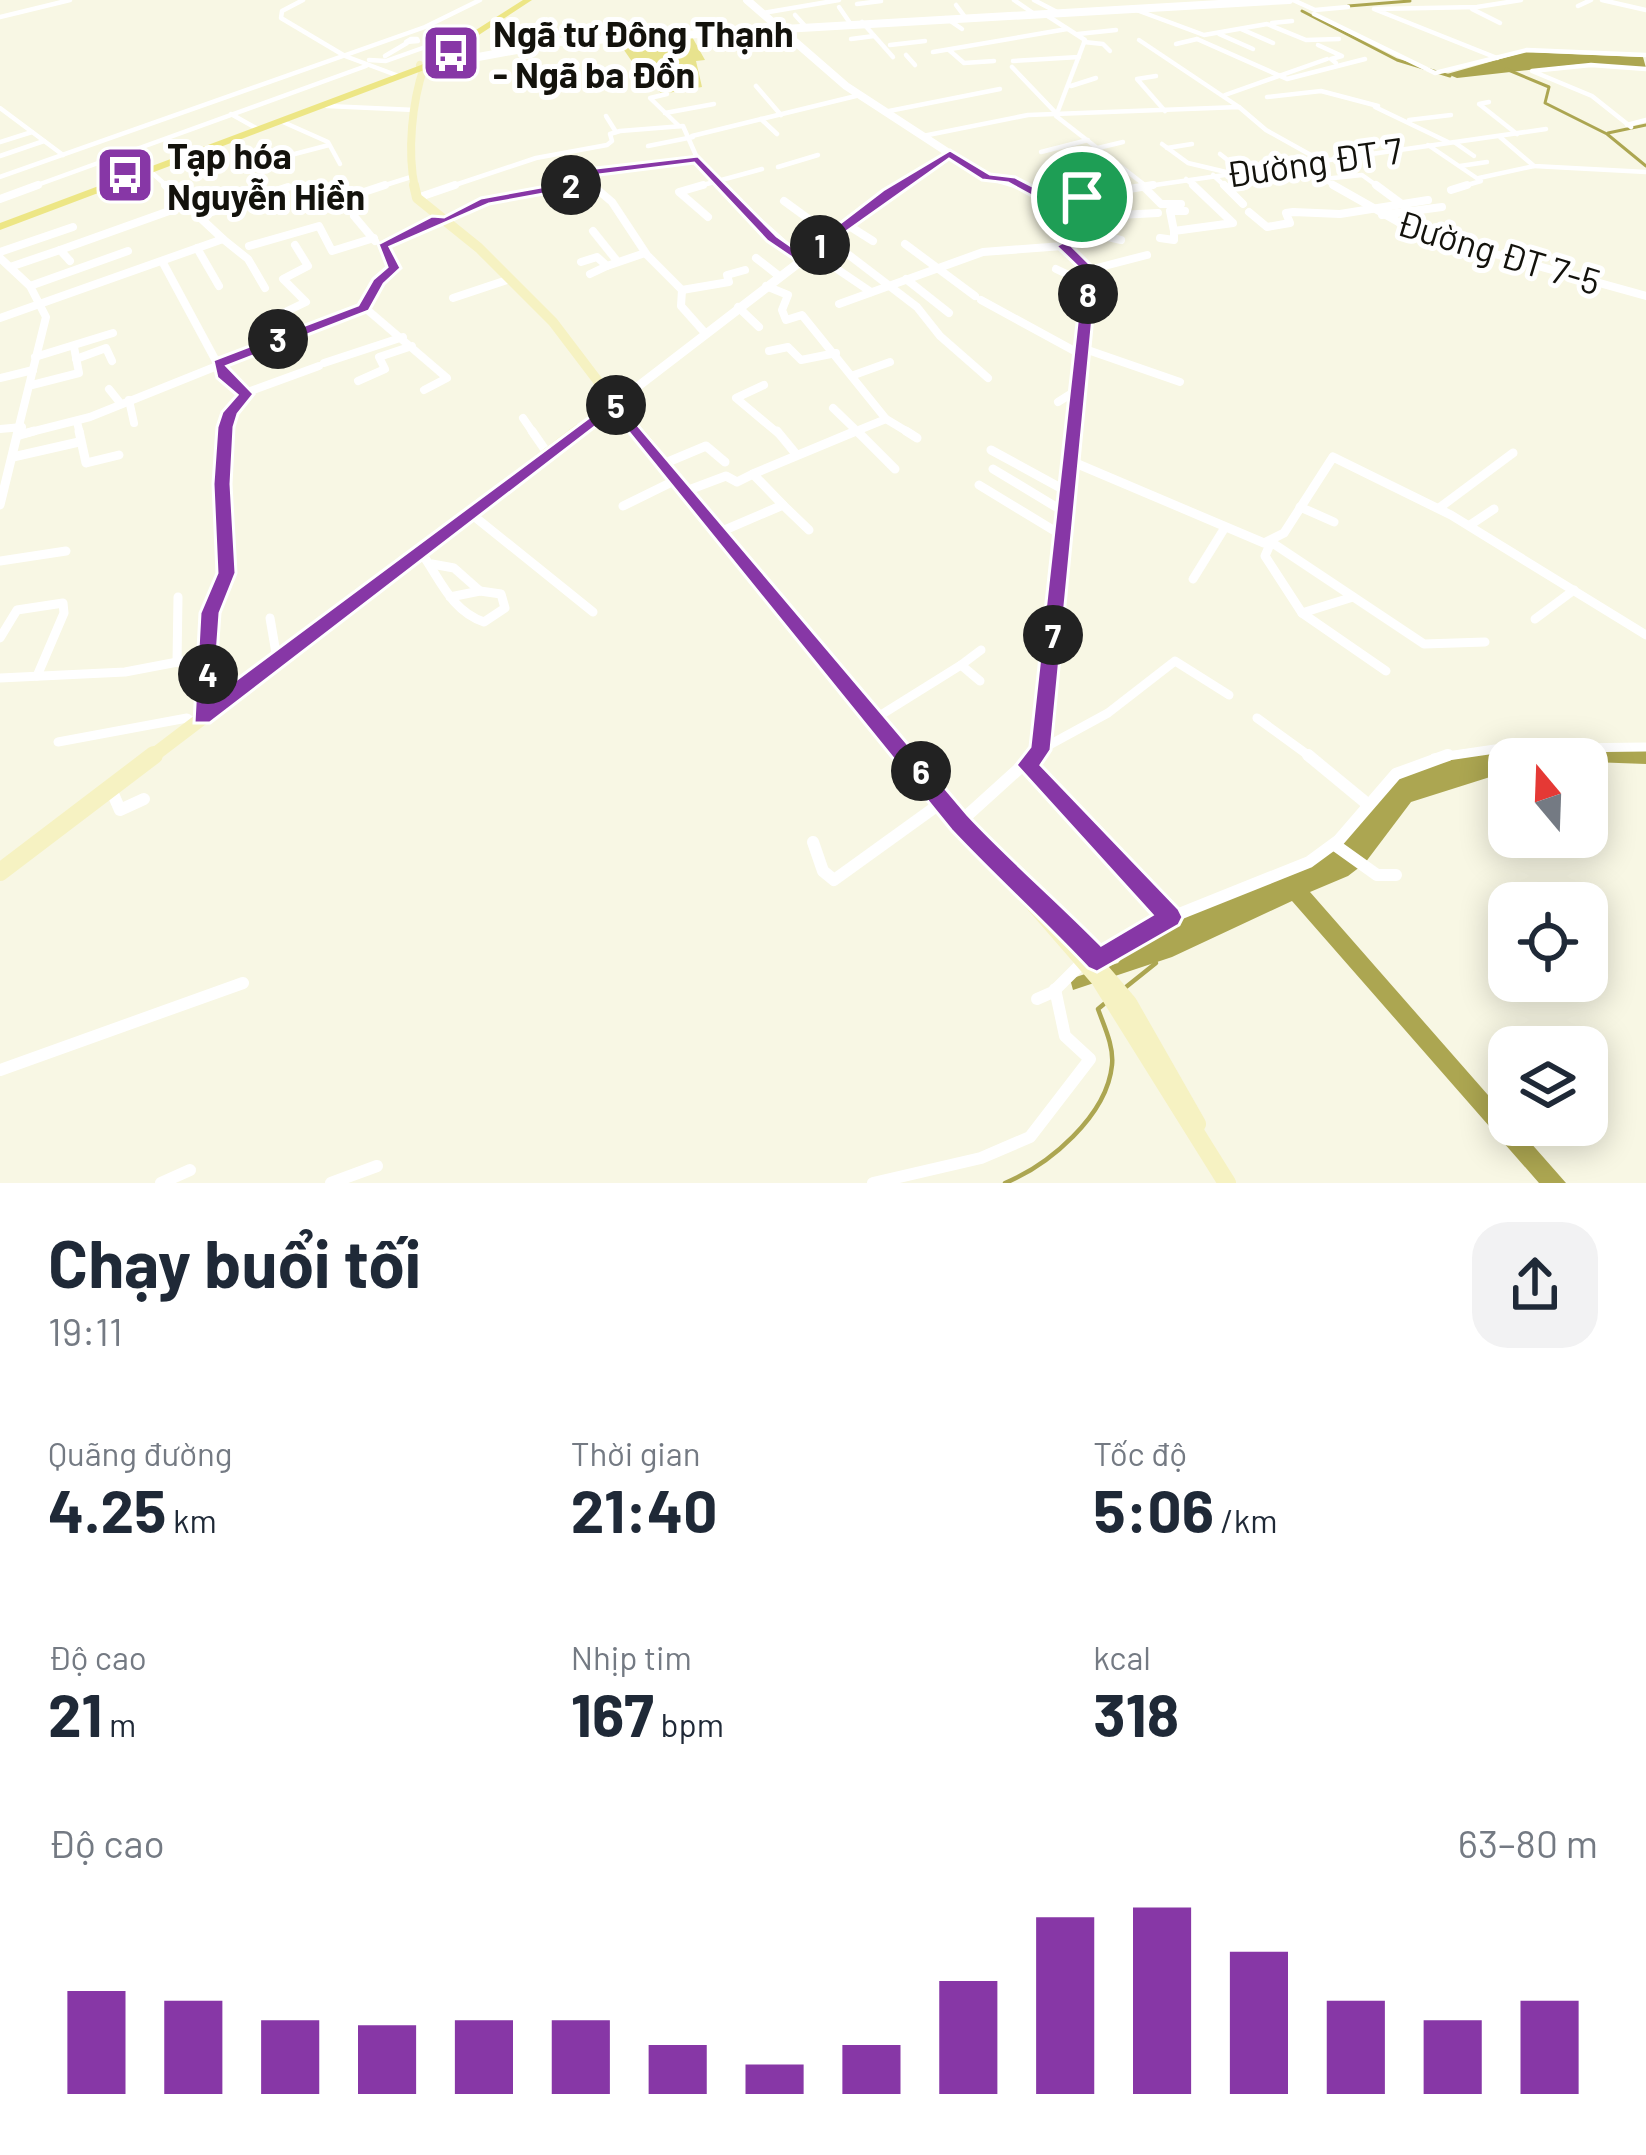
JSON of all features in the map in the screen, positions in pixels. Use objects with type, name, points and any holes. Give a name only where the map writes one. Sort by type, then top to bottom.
[{"type":"main road","points":[[0,225],[327,106],[422,66],[526,0]]},
{"type":"main road","points":[[0,225],[422,66]]},
{"type":"main road","points":[[422,66],[411,177],[417,198],[479,248],[553,322],[681,486],[960,822],[1093,963],[1142,1029],[1187,1124],[1227,1183]]},
{"type":"main road","points":[[0,872],[615,404]]},
{"type":"street","points":[[0,17],[70,0]]},
{"type":"street","points":[[61,6],[84,0]]},
{"type":"street","points":[[303,0],[282,11],[281,17],[366,66],[396,75]]},
{"type":"street","points":[[2,175],[396,38],[480,0]]},
{"type":"street","points":[[747,0],[860,95],[987,177],[1011,180],[1045,198],[1082,197],[1100,216],[1102,224],[1095,234]]},
{"type":"street","points":[[1014,0],[1033,13]]},
{"type":"street","points":[[1034,0],[1057,12]]},
{"type":"street","points":[[422,66],[542,44],[1179,2],[1289,0],[1435,73],[1527,50],[1646,55]]},
{"type":"street","points":[[1497,58],[1374,9],[1467,7],[1521,0]]},
{"type":"street","points":[[1578,6],[1591,0]]},
{"type":"street","points":[[1602,0],[1646,10]]},
{"type":"street","points":[[857,4],[881,1]]},
{"type":"street","points":[[763,14],[839,4],[850,23]]},
{"type":"street","points":[[1078,4],[1086,10]]},
{"type":"street","points":[[956,5],[965,17]]},
{"type":"street","points":[[1467,7],[1500,22]]},
{"type":"street","points":[[1131,8],[1158,23],[1173,23],[1279,76],[1293,79],[1365,59]]},
{"type":"street","points":[[1310,10],[1348,8]]},
{"type":"street","points":[[1043,13],[1084,42],[1103,44],[1110,51]]},
{"type":"street","points":[[795,15],[805,26]]},
{"type":"street","points":[[946,18],[962,28]]},
{"type":"street","points":[[1175,44],[1292,21]]},
{"type":"street","points":[[862,22],[893,57]]},
{"type":"street","points":[[1267,24],[1342,56],[1331,59],[1341,65]]},
{"type":"street","points":[[1240,28],[1275,40],[1288,34]]},
{"type":"street","points":[[1006,29],[1018,39]]},
{"type":"street","points":[[1038,43],[1067,29]]},
{"type":"street","points":[[1078,34],[1116,30]]},
{"type":"street","points":[[1219,34],[1253,49]]},
{"type":"street","points":[[851,39],[874,36]]},
{"type":"street","points":[[349,55],[375,62],[431,46],[396,38]]},
{"type":"street","points":[[933,52],[1018,39],[1038,43],[1050,56]]},
{"type":"street","points":[[1316,44],[1339,39]]},
{"type":"street","points":[[1139,40],[1225,95],[1266,130],[1318,159]]},
{"type":"street","points":[[890,45],[925,41]]},
{"type":"street","points":[[375,62],[407,42]]},
{"type":"street","points":[[993,42],[1056,116],[1161,204],[1183,208],[1170,211],[1174,240],[1160,238]]},
{"type":"street","points":[[1056,112],[1071,86],[1084,42]]},
{"type":"street","points":[[949,50],[964,63],[994,61]]},
{"type":"street","points":[[905,55],[915,65]]},
{"type":"street","points":[[1014,64],[1050,56],[1079,57]]},
{"type":"street","points":[[1225,95],[1254,89],[1328,59]]},
{"type":"street","points":[[1646,69],[1591,65],[1532,69],[1592,96],[1629,126],[1646,120]]},
{"type":"street","points":[[0,199],[366,66]]},
{"type":"street","points":[[1156,76],[1137,79],[1165,111]]},
{"type":"street","points":[[1071,86],[1096,78]]},
{"type":"street","points":[[756,86],[781,116]]},
{"type":"street","points":[[1267,97],[1304,88],[1325,95],[1347,94],[1474,156]]},
{"type":"street","points":[[884,112],[1000,89]]},
{"type":"street","points":[[667,94],[650,98],[692,137],[698,159],[718,182],[772,238],[801,260]]},
{"type":"street","points":[[647,146],[860,95]]},
{"type":"street","points":[[1489,102],[1479,104],[1517,134]]},
{"type":"street","points":[[665,113],[714,104]]},
{"type":"street","points":[[327,106],[415,110]]},
{"type":"street","points":[[0,107],[63,155]]},
{"type":"street","points":[[923,136],[1056,112],[1239,107]]},
{"type":"street","points":[[1197,109],[1209,118]]},
{"type":"street","points":[[793,112],[802,121]]},
{"type":"street","points":[[232,114],[256,128]]},
{"type":"street","points":[[1408,120],[1451,115]]},
{"type":"street","points":[[606,116],[616,132]]},
{"type":"street","points":[[761,119],[777,134]]},
{"type":"street","points":[[283,122],[329,145],[340,164]]},
{"type":"street","points":[[417,198],[528,161],[611,144],[608,136],[616,132],[679,126]]},
{"type":"street","points":[[1482,126],[1534,166]]},
{"type":"street","name":"Đường ĐT 7","points":[[1082,197],[1292,162],[1546,130]]},
{"type":"street","points":[[0,142],[32,132]]},
{"type":"street","points":[[1041,152],[1088,140]]},
{"type":"street","points":[[0,156],[44,141]]},
{"type":"street","points":[[1098,148],[1123,142]]},
{"type":"street","points":[[1192,143],[1164,146],[1188,164],[1226,172]]},
{"type":"street","points":[[264,161],[329,145]]},
{"type":"street","points":[[1427,145],[1479,178],[1534,166],[1645,172]]},
{"type":"street","points":[[578,151],[591,173]]},
{"type":"street","points":[[778,166],[818,154]]},
{"type":"street","points":[[615,404],[846,224],[950,154]]},
{"type":"street","points":[[1052,162],[1106,154]]},
{"type":"street","points":[[1220,154],[1239,170]]},
{"type":"street","points":[[0,429],[21,431],[77,422],[364,308],[378,282],[394,268],[383,247],[386,243],[485,201],[584,181],[591,173],[698,159]]},
{"type":"street","name":"Đường ĐT 7-5","points":[[1292,162],[1382,215],[1437,239],[1646,296]]},
{"type":"street","points":[[1460,166],[1487,162]]},
{"type":"street","points":[[679,192],[761,169]]},
{"type":"street","points":[[82,170],[102,185]]},
{"type":"street","points":[[150,171],[248,259],[265,288]]},
{"type":"street","points":[[1213,175],[1243,204]]},
{"type":"street","points":[[1324,179],[1362,175],[1403,205]]},
{"type":"street","points":[[358,194],[411,177]]},
{"type":"street","points":[[1451,190],[1481,181],[1479,178]]},
{"type":"street","points":[[1072,179],[1094,195]]},
{"type":"street","points":[[1174,231],[1233,224],[1186,179]]},
{"type":"street","points":[[584,181],[600,190],[645,253],[682,290],[681,306],[705,332]]},
{"type":"street","points":[[671,184],[708,217]]},
{"type":"street","points":[[200,216],[288,187]]},
{"type":"street","points":[[1249,212],[1267,227],[1290,223],[1286,214],[1314,208],[1337,214],[1428,200]]},
{"type":"street","points":[[784,201],[889,285],[988,378]]},
{"type":"street","points":[[10,267],[186,205]]},
{"type":"street","points":[[1382,215],[1442,207]]},
{"type":"street","points":[[1100,216],[1158,213]]},
{"type":"street","points":[[354,216],[374,238],[386,243]]},
{"type":"street","points":[[846,224],[873,241]]},
{"type":"street","points":[[0,505],[46,317],[30,286],[0,255],[73,226]]},
{"type":"street","points":[[249,246],[320,226],[332,251],[374,238]]},
{"type":"street","points":[[593,231],[612,264]]},
{"type":"street","points":[[839,304],[990,250],[1063,246],[1095,234],[1121,240]]},
{"type":"street","points":[[978,236],[990,250]]},
{"type":"street","points":[[0,318],[223,239]]},
{"type":"street","points":[[1003,240],[1010,249]]},
{"type":"street","points":[[905,244],[978,298],[1081,351],[1180,382]]},
{"type":"street","points":[[295,245],[308,266],[283,279],[306,302],[283,313],[296,332]]},
{"type":"street","points":[[1063,246],[1089,270]]},
{"type":"street","points":[[197,248],[219,286]]},
{"type":"street","points":[[60,250],[70,261]]},
{"type":"street","points":[[30,286],[128,251]]},
{"type":"street","points":[[590,274],[645,253]]},
{"type":"street","points":[[1089,270],[1147,255]]},
{"type":"street","points":[[580,262],[597,256],[612,264]]},
{"type":"street","points":[[755,258],[779,276]]},
{"type":"street","points":[[162,261],[223,374],[245,393]]},
{"type":"street","points":[[278,262],[286,277]]},
{"type":"street","points":[[837,269],[871,292]]},
{"type":"street","points":[[1056,269],[1088,284]]},
{"type":"street","points":[[682,290],[729,282],[727,275],[745,270]]},
{"type":"street","points":[[1040,750],[1089,270]]},
{"type":"street","points":[[453,298],[510,279]]},
{"type":"street","points":[[906,279],[949,313]]},
{"type":"street","points":[[766,286],[790,297],[782,310],[786,320],[802,315],[886,419],[917,438]]},
{"type":"street","points":[[738,307],[759,327]]},
{"type":"street","points":[[364,308],[447,378],[424,390]]},
{"type":"street","points":[[35,357],[112,333]]},
{"type":"street","points":[[58,742],[187,718],[198,720],[209,656],[210,613],[226,573],[222,484],[226,427],[245,393],[403,337]]},
{"type":"street","points":[[32,385],[80,373],[74,346]]},
{"type":"street","points":[[358,381],[385,369],[379,357],[412,346]]},
{"type":"street","points":[[769,351],[788,347],[801,360],[836,353]]},
{"type":"street","points":[[76,359],[106,348],[112,361]]},
{"type":"street","points":[[854,375],[890,362]]},
{"type":"street","points":[[0,378],[33,370]]},
{"type":"street","points":[[764,385],[736,398],[770,423],[796,454]]},
{"type":"street","points":[[109,389],[125,402],[134,423]]},
{"type":"street","points":[[1058,402],[1077,390]]},
{"type":"street","points":[[833,408],[895,469]]},
{"type":"street","points":[[524,418],[548,454]]},
{"type":"street","points":[[623,506],[715,478],[726,476],[736,482],[886,419]]},
{"type":"street","points":[[77,422],[86,464],[119,455]]},
{"type":"street","points":[[13,457],[79,442]]},
{"type":"street","points":[[664,464],[706,446],[725,462]]},
{"type":"street","points":[[992,450],[1068,493]]},
{"type":"street","points":[[1439,508],[1513,453]]},
{"type":"street","points":[[1385,671],[1302,613],[1265,556],[1333,457],[1470,525],[1646,635]]},
{"type":"street","points":[[1072,462],[1224,529],[1271,542],[1424,644],[1485,643]]},
{"type":"street","points":[[993,469],[1066,513]]},
{"type":"street","points":[[753,474],[808,530]]},
{"type":"street","points":[[979,485],[1063,536]]},
{"type":"street","points":[[720,532],[783,505]]},
{"type":"street","points":[[1300,507],[1334,523]]},
{"type":"street","points":[[1470,525],[1494,509]]},
{"type":"street","points":[[470,513],[593,612]]},
{"type":"street","points":[[1193,580],[1224,529]]},
{"type":"street","points":[[0,562],[66,550]]},
{"type":"street","points":[[420,550],[432,564],[450,596],[468,619],[484,622],[506,608],[501,594],[480,591],[450,596]]},
{"type":"street","points":[[432,564],[454,568],[480,591]]},
{"type":"street","points":[[1535,619],[1574,590]]},
{"type":"street","points":[[177,662],[178,597]]},
{"type":"street","points":[[1302,613],[1353,597]]},
{"type":"street","points":[[0,638],[17,610],[63,603],[64,613],[37,676]]},
{"type":"street","points":[[269,618],[277,659]]},
{"type":"street","points":[[876,718],[981,650]]},
{"type":"street","points":[[0,678],[125,672],[209,656]]},
{"type":"street","points":[[960,822],[1040,750],[1108,713],[1174,661],[1229,695]]},
{"type":"street","points":[[961,665],[980,682]]},
{"type":"street","points":[[1257,718],[1365,802]]},
{"type":"street","points":[[1037,999],[1171,917],[1264,886],[1336,845],[1365,802],[1397,774],[1445,755],[1579,745],[1646,747]]},
{"type":"street","points":[[1028,765],[1171,917]]},
{"type":"street","points":[[110,787],[120,810],[144,799]]},
{"type":"street","points":[[813,842],[823,871],[834,880],[945,800]]},
{"type":"street","points":[[1336,845],[1376,875],[1396,875]]},
{"type":"street","points":[[0,1070],[243,982]]},
{"type":"street","points":[[873,1183],[981,1158],[1030,1137],[1090,1059],[1063,1038],[1055,989]]},
{"type":"street","points":[[332,1183],[377,1166]]},
{"type":"street","points":[[161,1183],[190,1170]]},
{"type":"shaded area","points":[[691,35],[705,60],[696,61],[702,87],[662,94],[617,40]]},
{"type":"shaded area","points":[[1525,52],[1643,57],[1646,68],[1583,64],[1457,78],[1447,74]]},
{"type":"shaded area","points":[[1646,743],[1646,764],[1608,763],[1608,746]]},
{"type":"shaded area","points":[[1488,754],[1488,778],[1411,802],[1365,863],[1310,892],[1488,1095],[1488,1125],[1292,901],[1172,957],[1073,990],[1070,979],[1118,963],[1140,936],[1324,857],[1378,788],[1451,756]]},
{"type":"shaded area","points":[[1507,1146],[1533,1146],[1566,1183],[1539,1183]]},
{"type":"waterway","points":[[1348,6],[1410,1]]},
{"type":"waterway","points":[[1302,11],[1397,60],[1450,76]]},
{"type":"waterway","points":[[1506,69],[1549,87],[1545,103],[1607,134],[1646,166]]},
{"type":"waterway","points":[[1608,133],[1646,125]]},
{"type":"waterway","points":[[1126,987],[1156,963]]},
{"type":"waterway","points":[[1005,1183],[1057,1151],[1099,1102],[1112,1065],[1098,1009],[1104,1004]]},
{"type":"place","name":"Ngã tư Đông Thạnh - Ngã ba Đồn","points":[[451,53]]},
{"type":"place","name":"Tạp hóa Nguyễn Hiền","points":[[125,175]]},
{"type":"route","points":[[950,154],[987,177],[1011,180],[1045,198],[1082,197],[1103,220],[1100,231],[1063,246],[1089,270],[1088,296],[1040,750],[1028,765],[1171,917],[1108,955],[1097,959],[960,822],[615,404],[202,717],[210,613],[226,573],[222,484],[226,427],[230,412],[246,394],[218,364],[364,308],[378,282],[394,268],[383,247],[393,238],[437,218],[443,223],[485,201],[566,187],[596,171],[698,159],[772,238],[801,260],[910,177],[950,154]]}]
